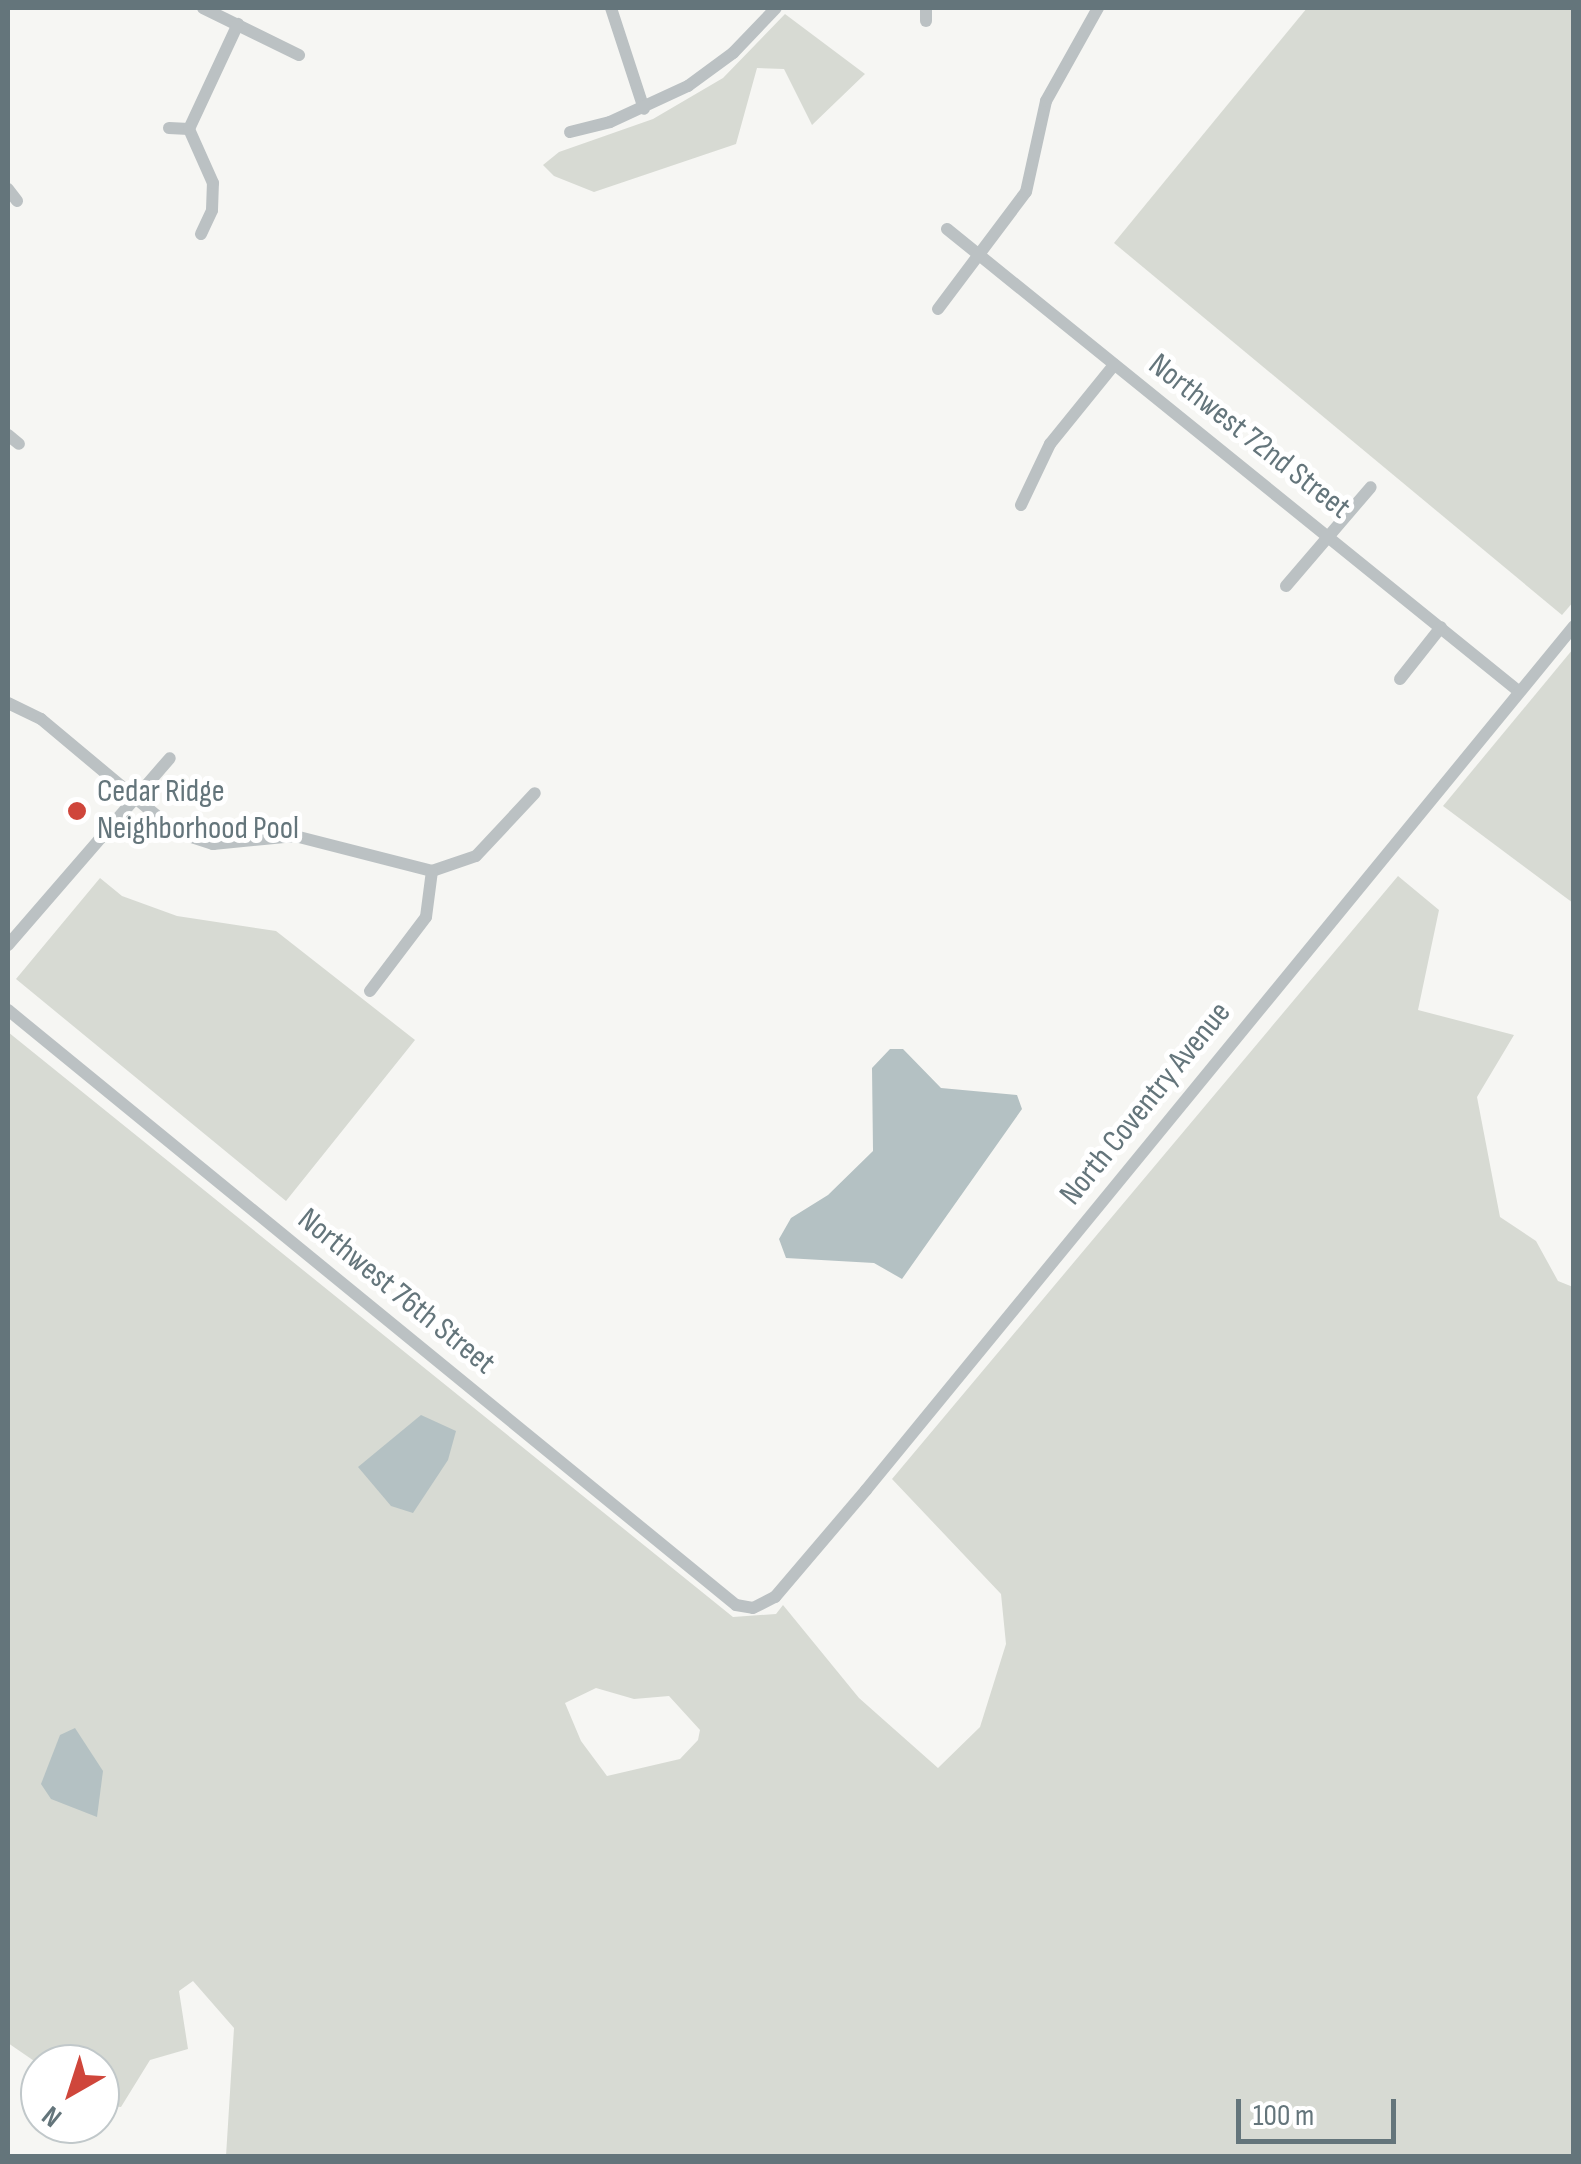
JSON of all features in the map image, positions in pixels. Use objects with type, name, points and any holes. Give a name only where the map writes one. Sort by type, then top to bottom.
[{"type":"street","points":[[203,8],[298,55]]},
{"type":"street","points":[[611,8],[644,109]]},
{"type":"street","points":[[570,132],[644,109],[733,53],[776,8]]},
{"type":"street","points":[[938,309],[1026,192],[1046,101],[1098,8]]},
{"type":"street","points":[[201,234],[212,210],[213,183],[190,129],[238,24]]},
{"type":"street","points":[[169,128],[190,129]]},
{"type":"street","points":[[8,189],[17,201]]},
{"type":"street","name":"Northwest 72nd Street","points":[[947,228],[1517,690]]},
{"type":"street","points":[[1021,505],[1050,444],[1114,365]]},
{"type":"street","points":[[1286,586],[1371,487]]},
{"type":"street","name":"North Coventry Avenue","points":[[753,1608],[776,1597],[866,1490],[1517,690],[1574,626]]},
{"type":"street","points":[[1400,679],[1441,628]]},
{"type":"street","points":[[8,703],[41,720],[176,832],[213,844],[295,836],[432,871],[476,856],[535,793]]},
{"type":"street","points":[[8,946],[170,758]]},
{"type":"street","points":[[370,991],[426,917],[432,871]]},
{"type":"street","name":"Northwest 76th Street","points":[[8,1010],[736,1605],[753,1608]]},
{"type":"shaded area","points":[[1307,8],[1573,8],[1574,601],[1562,615],[1114,243]]},
{"type":"shaded area","points":[[785,14],[865,74],[812,125],[784,69],[757,68],[736,144],[594,192],[554,176],[543,165],[559,152],[653,119],[723,78]]},
{"type":"shaded area","points":[[1573,649],[1573,903],[1443,806]]},
{"type":"shaded area","points":[[1398,876],[1439,910],[1418,1010],[1514,1035],[1477,1097],[1500,1217],[1536,1241],[1558,1281],[1573,1287],[1573,2156],[226,2156],[234,2028],[193,1981],[179,1991],[188,2049],[150,2060],[121,2107],[120,2044],[20,2044],[20,2051],[8,2043],[8,1032],[733,1617],[776,1614],[783,1605],[859,1698],[938,1768],[980,1727],[1006,1644],[1001,1594],[892,1479]],"holes":[[[596,1688],[634,1699],[669,1696],[700,1730],[698,1740],[680,1759],[607,1776],[581,1741],[565,1703]]]},
{"type":"shaded area","points":[[100,878],[122,896],[177,916],[276,931],[415,1040],[286,1201],[16,979]]},
{"type":"shaded area","points":[[890,1049],[903,1049],[941,1088],[1017,1095],[1022,1109],[902,1279],[874,1263],[786,1258],[779,1239],[791,1218],[828,1195],[873,1151],[872,1068]]},
{"type":"shaded area","points":[[421,1415],[456,1431],[448,1460],[413,1513],[391,1506],[358,1467]]},
{"type":"shaded area","points":[[75,1728],[103,1771],[97,1817],[51,1799],[41,1784],[60,1735]]},
{"type":"place","name":"Cedar Ridge Neighborhood Pool","points":[[77,811]]}]
